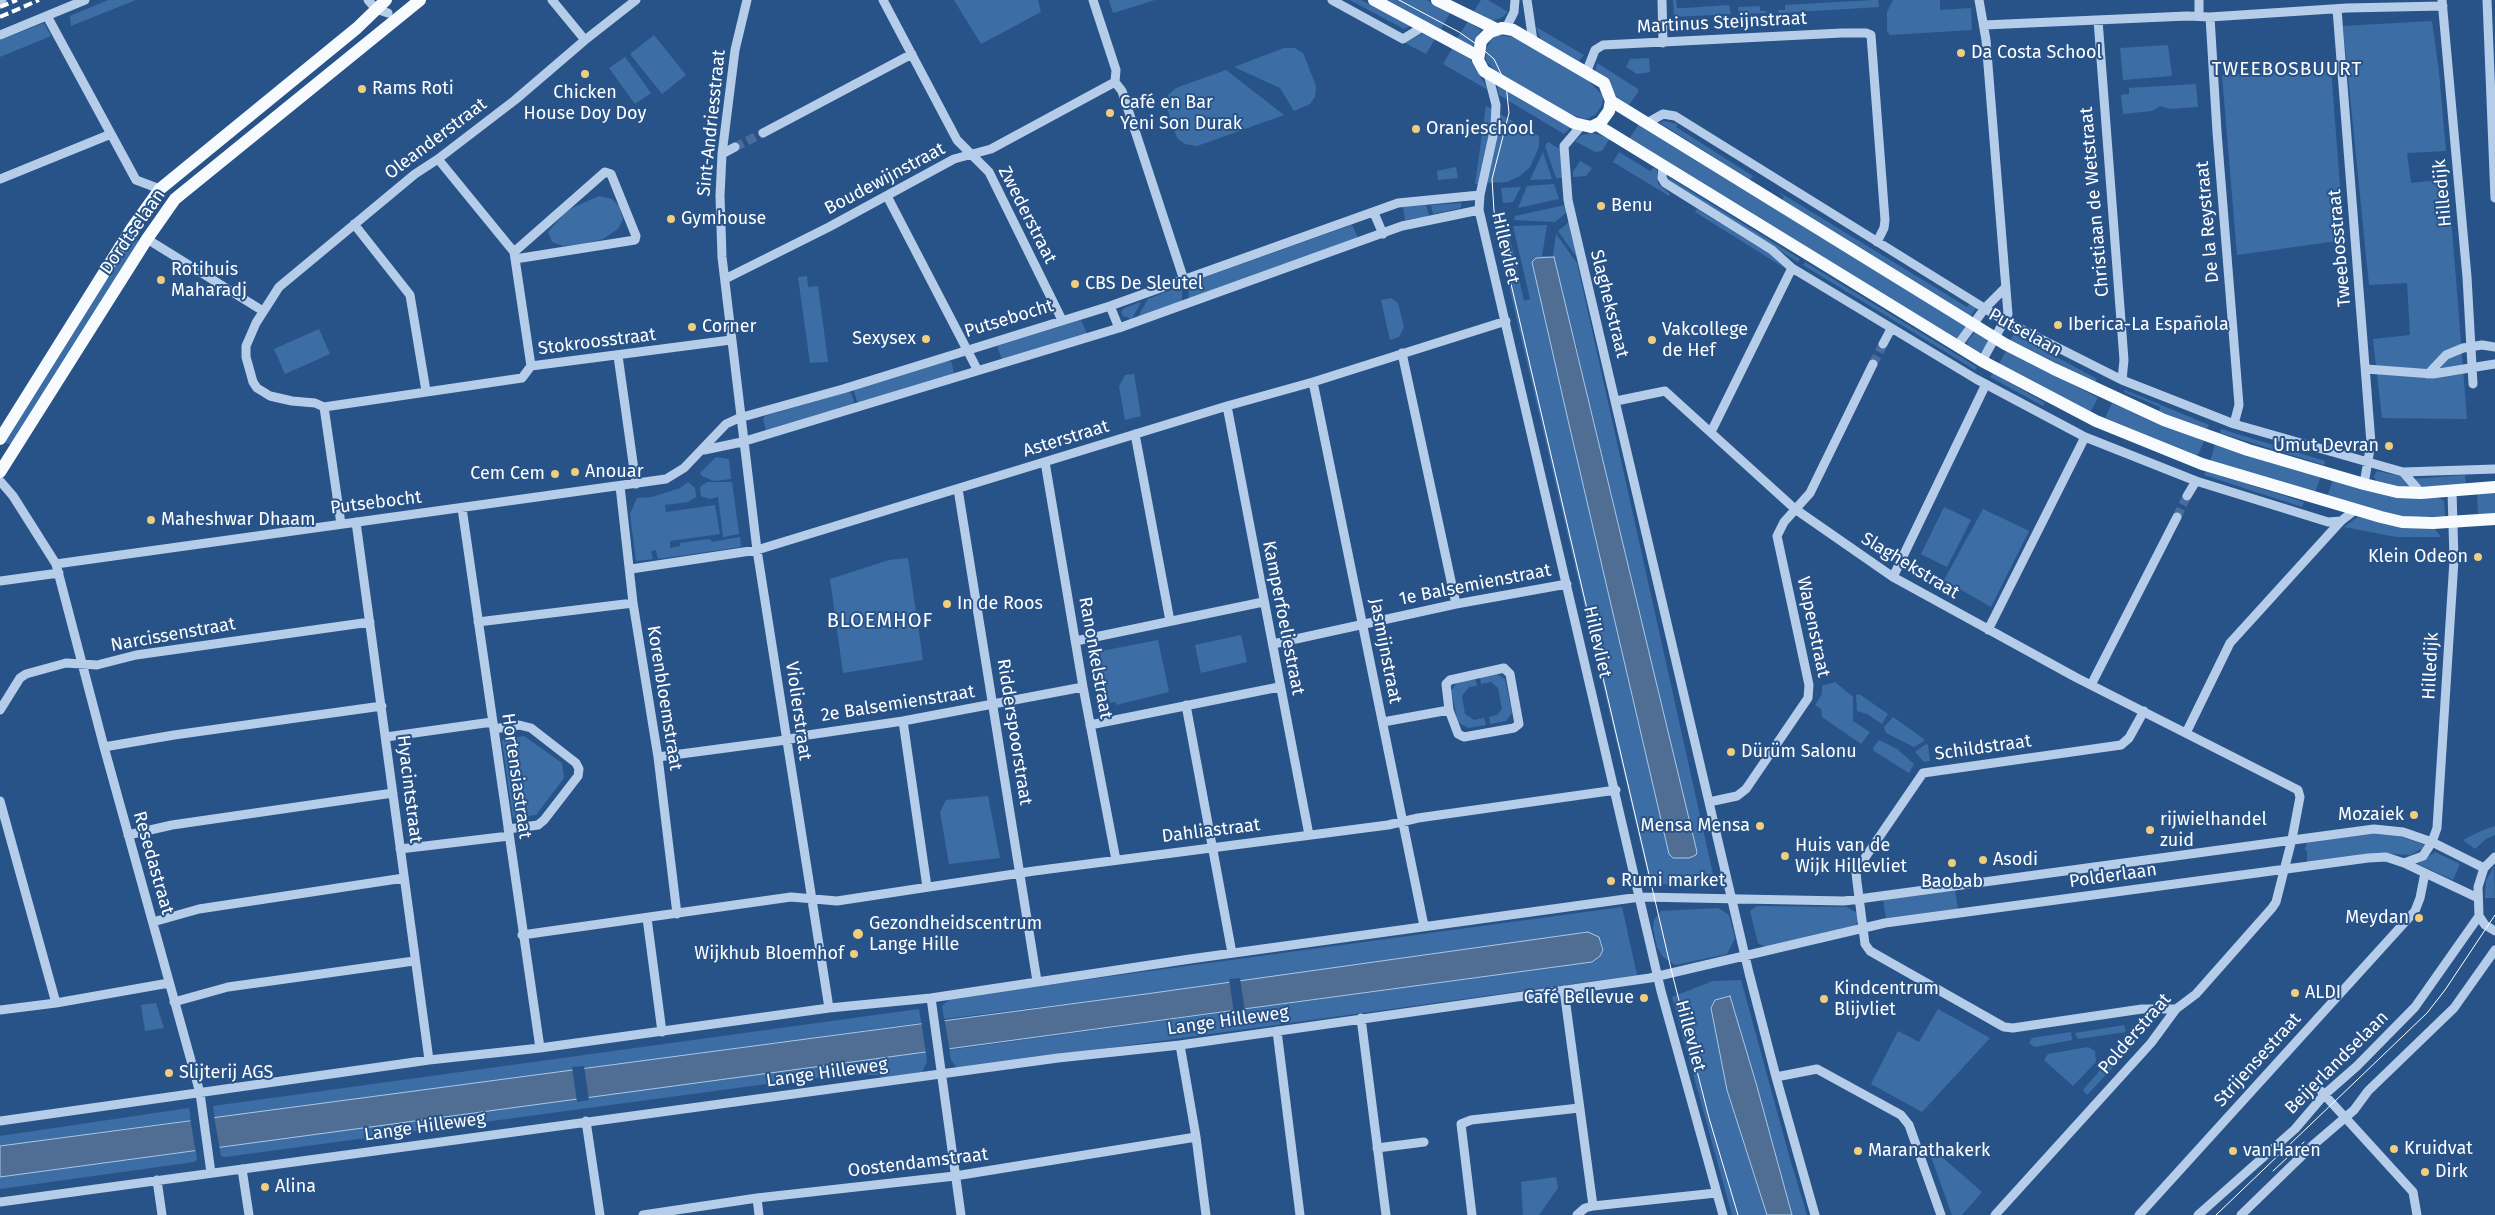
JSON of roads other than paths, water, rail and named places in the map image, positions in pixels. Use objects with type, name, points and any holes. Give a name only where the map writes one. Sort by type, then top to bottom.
[{"type":"main road","name":"Dordtselaan","points":[[0,439],[132,228],[160,189],[383,6],[420,0]]},
{"type":"main road","points":[[1374,0],[1478,56]]},
{"type":"main road","points":[[1440,1],[1533,41],[1604,83],[1611,101],[1606,117],[1597,125]]},
{"type":"main road","name":"Dordtselaan","points":[[0,472],[166,209],[383,6]]},
{"type":"main road","points":[[1501,28],[1483,38],[1478,56],[1480,67],[1488,74],[1581,126],[1597,125],[1982,361],[2090,418],[2202,464],[2355,510],[2402,522],[2454,522],[2495,518]]},
{"type":"main road","name":"Putselaan","points":[[1611,101],[1996,338],[2054,369],[2164,420],[2248,450],[2397,492],[2421,494],[2494,487]]},
{"type":"street","points":[[0,35],[85,0]]},
{"type":"street","points":[[552,0],[585,40]]},
{"type":"street","name":"Oleanderstraat","points":[[324,406],[315,403],[281,400],[270,396],[257,388],[251,376],[246,352],[248,341],[263,311],[279,287],[289,276],[415,174],[438,159],[515,100],[585,40],[636,0]]},
{"type":"street","name":"Sint-Andriesstraat","points":[[739,418],[725,279],[720,196],[722,154],[735,50],[746,0]]},
{"type":"street","name":"Zwederstraat","points":[[883,0],[958,140],[989,172],[1062,320]]},
{"type":"street","points":[[1093,0],[1116,70],[1115,82],[1122,91],[1184,280]]},
{"type":"street","points":[[1332,0],[1403,39],[1424,26]]},
{"type":"street","points":[[1501,28],[1514,12],[1515,0]]},
{"type":"street","points":[[1527,0],[1533,41]]},
{"type":"street","points":[[1662,0],[1663,43]]},
{"type":"street","points":[[1979,0],[1984,25],[2008,314],[1982,361]]},
{"type":"street","points":[[2199,0],[2199,15]]},
{"type":"street","points":[[2487,0],[2495,198]]},
{"type":"street","points":[[1984,25],[2199,15],[2210,17],[2337,9],[2347,4],[2443,3]]},
{"type":"street","name":"Hilledijk","points":[[2443,3],[2473,384]]},
{"type":"street","name":"Tweebosstraat","points":[[2337,9],[2371,443],[2364,484]]},
{"type":"street","points":[[47,16],[136,180],[160,189]]},
{"type":"street","name":"De la Reystraat","points":[[2210,17],[2217,132],[2239,405],[2234,424]]},
{"type":"street","name":"Christiaan de Wetstraat","points":[[2098,20],[2124,360],[2122,380]]},
{"type":"street","name":"Martinus Steijnstraat","points":[[1586,72],[1596,48],[1603,45],[1866,32],[1871,35],[1872,40],[1885,220],[1884,228],[1877,242]]},
{"type":"street","points":[[763,133],[912,54]]},
{"type":"street","name":"Hillevliet","points":[[1488,74],[1496,105],[1495,127],[1480,195],[1479,210],[1658,976],[1723,1215]]},
{"type":"street","name":"Boudewijnstraat","points":[[725,279],[887,196],[954,159],[991,149],[1115,82]]},
{"type":"street","name":"Putselaan","points":[[1647,123],[1663,114],[1675,116],[2005,321],[2122,380],[2234,424],[2368,464],[2402,472],[2495,469]]},
{"type":"street","name":"Slaghekstraat","points":[[1581,126],[1564,146],[1568,200],[1616,401],[1666,391],[1795,509],[1893,577],[2091,685],[2298,790],[2300,797],[2292,839]]},
{"type":"street","points":[[0,187],[4,177],[111,134]]},
{"type":"street","points":[[722,154],[735,147]]},
{"type":"street","points":[[438,159],[515,256],[531,366]]},
{"type":"street","points":[[1663,166],[1662,178],[1665,184],[1772,250],[1792,268],[1891,329],[2083,440],[2196,481],[2328,522],[2341,521]]},
{"type":"street","points":[[605,172],[610,174],[636,236],[635,240],[515,256],[605,172]]},
{"type":"street","name":"Putsebocht","points":[[0,582],[58,569],[341,524],[666,479],[675,474],[726,424],[739,418],[843,389],[1110,306],[1398,203],[1480,195]]},
{"type":"street","points":[[887,196],[977,369]]},
{"type":"street","points":[[701,450],[742,442],[871,405],[977,369],[1119,328],[1402,226],[1479,210]]},
{"type":"street","points":[[1374,213],[1383,234]]},
{"type":"street","points":[[354,224],[410,295],[426,391]]},
{"type":"street","points":[[147,238],[263,311]]},
{"type":"street","points":[[1710,432],[1792,268]]},
{"type":"street","points":[[1957,346],[1985,308],[2006,287]]},
{"type":"street","points":[[1110,306],[1119,328]]},
{"type":"street","name":"Asterstraat","points":[[631,568],[756,550],[1227,406],[1313,382],[1506,321]]},
{"type":"street","points":[[1883,344],[1891,329]]},
{"type":"street","name":"Stokroosstraat","points":[[324,406],[522,378],[531,366],[731,340]]},
{"type":"street","points":[[2428,374],[2446,355],[2471,345],[2495,347]]},
{"type":"street","points":[[1402,353],[1456,604]]},
{"type":"street","points":[[618,356],[636,484]]},
{"type":"street","name":"Wapenstraat","points":[[1709,802],[1737,796],[1746,790],[1810,692],[1777,538],[1781,526],[1810,493],[1873,364]]},
{"type":"street","points":[[2366,369],[2428,374],[2472,369],[2495,364]]},
{"type":"street","name":"Jasmijnstraat","points":[[1313,382],[1424,926]]},
{"type":"street","points":[[1893,577],[1986,384]]},
{"type":"street","points":[[1616,401],[1745,956],[1776,1077],[1816,1215]]},
{"type":"street","points":[[324,406],[341,524]]},
{"type":"street","name":"Kamperfoeliestraat","points":[[1227,406],[1308,835]]},
{"type":"street","name":"Violierstraat","points":[[739,418],[756,550],[810,900],[829,1008]]},
{"type":"street","points":[[1135,434],[1170,621]]},
{"type":"street","points":[[1988,630],[2083,440]]},
{"type":"street","name":"Ranonkelstraat","points":[[1045,462],[1083,686],[1116,860]]},
{"type":"street","points":[[2402,472],[2421,494]]},
{"type":"street","points":[[0,481],[23,511],[58,569]]},
{"type":"street","points":[[2187,496],[2196,481]]},
{"type":"street","name":"Korenbloemstraat","points":[[620,486],[631,568],[633,602],[658,757],[677,914]]},
{"type":"street","name":"Ridderspoorstraat","points":[[958,489],[1037,981]]},
{"type":"street","name":"Hilledijk","points":[[2432,842],[2437,828],[2454,560],[2452,491]]},
{"type":"street","name":"Hortensiastraat","points":[[462,508],[522,935],[540,1048]]},
{"type":"street","points":[[2186,732],[2230,643],[2341,521],[2355,510]]},
{"type":"street","points":[[2091,685],[2176,517]]},
{"type":"street","name":"Hyacintstraat","points":[[356,522],[382,706],[414,961],[429,1060]]},
{"type":"street","name":"Resedastraat","points":[[58,569],[104,747],[200,1093],[211,1173]]},
{"type":"street","name":"1e Balsemienstraat","points":[[1273,644],[1456,604],[1567,584]]},
{"type":"street","points":[[478,622],[633,602]]},
{"type":"street","points":[[1076,641],[1263,602]]},
{"type":"street","name":"Narcissenstraat","points":[[0,710],[20,678],[26,674],[66,663],[97,665],[136,655],[370,622]]},
{"type":"street","points":[[1504,668],[1510,674],[1520,721],[1514,728],[1464,737],[1455,732],[1449,710],[1445,687],[1450,680],[1504,668]]},
{"type":"street","name":"2e Balsemienstraat","points":[[658,757],[786,740],[902,721],[1083,686]]},
{"type":"street","points":[[1090,725],[1279,686]]},
{"type":"street","points":[[1186,705],[1232,953]]},
{"type":"street","points":[[104,747],[174,734],[382,706]]},
{"type":"street","points":[[1383,722],[1449,710]]},
{"type":"street","name":"Schildstraat","points":[[1859,899],[1856,872],[1923,773],[2120,745],[2129,738],[2144,711]]},
{"type":"street","points":[[902,721],[927,887]]},
{"type":"street","points":[[386,737],[493,725],[520,725],[530,728],[576,763],[579,769],[578,776],[538,825],[508,832],[400,849]]},
{"type":"street","name":"Dahliastraat","points":[[522,935],[790,897],[837,901],[1116,860],[1403,822],[1418,818],[1616,790]]},
{"type":"street","points":[[128,835],[172,825],[393,793]]},
{"type":"street","points":[[0,801],[56,1003]]},
{"type":"street","points":[[2292,839],[2379,829],[2403,832],[2432,842],[2484,868]]},
{"type":"street","name":"Polderlaan","points":[[1640,897],[1844,901],[2292,839]]},
{"type":"street","name":"Polderstraat","points":[[1995,1215],[2151,1043],[2176,1009],[2196,994],[2272,908],[2276,902],[2292,839]]},
{"type":"street","points":[[2404,863],[2423,856],[2432,842]]},
{"type":"street","name":"Polderlaan","points":[[1658,976],[1885,923],[2368,858],[2386,857],[2404,863]]},
{"type":"street","points":[[2495,857],[2484,868],[2478,881],[2479,916],[2485,925],[2495,931]]},
{"type":"street","points":[[2404,863],[2478,898]]},
{"type":"street","name":"Strijensestraat","points":[[2139,1215],[2415,911],[2420,898],[2425,873]]},
{"type":"street","points":[[153,922],[198,909],[404,878]]},
{"type":"street","points":[[0,1121],[429,1060],[540,1048],[829,1008],[930,998],[1232,953],[1640,897]]},
{"type":"street","points":[[1859,899],[1865,944],[1870,951],[2004,1027],[2013,1028],[2142,1009],[2176,1009]]},
{"type":"street","name":"Beijerlandselaan","points":[[2198,1215],[2294,1128],[2322,1093],[2357,1066],[2415,1007],[2479,916]]},
{"type":"street","points":[[647,918],[662,1032]]},
{"type":"street","points":[[2241,1215],[2312,1146],[2345,1118],[2368,1091],[2454,1008],[2495,950]]},
{"type":"street","points":[[174,1002],[228,986],[414,961]]},
{"type":"street","name":"Lange Hilleweg","points":[[0,1202],[1058,1058],[1180,1045],[1658,976]]},
{"type":"street","points":[[0,1010],[56,1003],[169,983]]},
{"type":"street","points":[[1564,990],[1593,1206]]},
{"type":"street","points":[[930,998],[960,1215]]},
{"type":"street","points":[[1361,1018],[1386,1215]]},
{"type":"street","points":[[1276,1031],[1300,1215]]},
{"type":"street","points":[[1180,1045],[1196,1137],[1206,1215]]},
{"type":"street","points":[[1776,1077],[1817,1069],[1901,1116],[1909,1125],[1941,1215]]},
{"type":"street","points":[[2322,1093],[2413,1192],[2418,1215]]},
{"type":"street","points":[[1472,1215],[1461,1124],[1471,1120],[1579,1108]]},
{"type":"street","points":[[586,1121],[600,1215]]},
{"type":"street","name":"Oostendamstraat","points":[[644,1215],[757,1198],[955,1176],[1196,1137]]},
{"type":"street","points":[[1377,1148],[1424,1142]]},
{"type":"street","points":[[242,1169],[249,1215]]},
{"type":"street","points":[[157,1180],[162,1215]]},
{"type":"street","points":[[1577,1215],[1586,1208],[1593,1206],[1716,1193]]},
{"type":"street","points":[[757,1198],[759,1215]]},
{"type":"tunnel","points":[[735,147],[763,133]]},
{"type":"tunnel","points":[[1873,364],[1883,344]]},
{"type":"tunnel","points":[[2177,517],[2187,496]]},
{"type":"tram line","points":[[1399,0],[1459,32],[1479,46],[1494,59],[1506,84],[1509,113],[1492,179],[1494,211],[1672,973],[1709,1118],[1738,1215]]},
{"type":"tram line","points":[[1503,222],[1512,258]]},
{"type":"tram line","points":[[2216,1215],[2427,1013],[2445,990],[2495,915]]},
{"type":"tram line","points":[[2273,1171],[2304,1142]]},
{"type":"railway","points":[[0,7],[17,0]]},
{"type":"railway","points":[[0,17],[39,0]]},
{"type":"place","name":"Da Costa School","points":[[1961,53]]},
{"type":"place","name":"Chicken House Doy Doy","points":[[585,74]]},
{"type":"place","name":"Rams Roti","points":[[362,89]]},
{"type":"place","name":"Café en Bar Yeni Son Durak","points":[[1110,113]]},
{"type":"place","name":"Oranjeschool","points":[[1416,129]]},
{"type":"place","name":"Benu","points":[[1601,206]]},
{"type":"place","name":"Gymhouse","points":[[671,219]]},
{"type":"place","name":"Rotihuis Maharadj","points":[[161,280]]},
{"type":"place","name":"CBS De Sleutel","points":[[1075,284]]},
{"type":"place","name":"Iberica-La Española","points":[[2058,325]]},
{"type":"place","name":"Corner","points":[[692,327]]},
{"type":"place","name":"Sexysex","points":[[926,339]]},
{"type":"place","name":"Vakcollege de Hef","points":[[1652,340]]},
{"type":"place","name":"Umut Devran","points":[[2389,446]]},
{"type":"place","name":"Anouar","points":[[575,472]]},
{"type":"place","name":"Cem Cem","points":[[555,474]]},
{"type":"place","name":"Maheshwar Dhaam","points":[[151,520]]},
{"type":"place","name":"Klein Odeon","points":[[2478,557]]},
{"type":"place","name":"In de Roos","points":[[947,604]]},
{"type":"place","name":"Dürüm Salonu","points":[[1731,752]]},
{"type":"place","name":"Mozaiek","points":[[2414,815]]},
{"type":"place","name":"Mensa Mensa","points":[[1760,826]]},
{"type":"place","name":"rijwielhandel zuid","points":[[2150,830]]},
{"type":"place","name":"Huis van de Wijk Hillevliet","points":[[1785,856]]},
{"type":"place","name":"Asodi","points":[[1983,860]]},
{"type":"place","name":"Baobab","points":[[1952,863]]},
{"type":"place","name":"Rumi market","points":[[1611,881]]},
{"type":"place","name":"Meydan","points":[[2419,918]]},
{"type":"place","name":"Gezondheidscentrum Lange Hille","points":[[858,934]]},
{"type":"place","name":"Wijkhub Bloemhof","points":[[854,954]]},
{"type":"place","name":"ALDI","points":[[2295,993]]},
{"type":"place","name":"Café Bellevue","points":[[1644,998]]},
{"type":"place","name":"Kindcentrum Blijvliet","points":[[1824,999]]},
{"type":"place","name":"Slijterij AGS","points":[[169,1073]]},
{"type":"place","name":"Kruidvat","points":[[2394,1149]]},
{"type":"place","name":"Maranathakerk","points":[[1858,1151]]},
{"type":"place","name":"vanHaren","points":[[2233,1151]]},
{"type":"place","name":"Dirk","points":[[2425,1172]]},
{"type":"place","name":"Alina","points":[[265,1187]]},
{"type":"district","name":"TWEEBOSBUURT","points":[[2287,70]]},
{"type":"district","name":"BLOEMHOF","points":[[880,621]]}]
